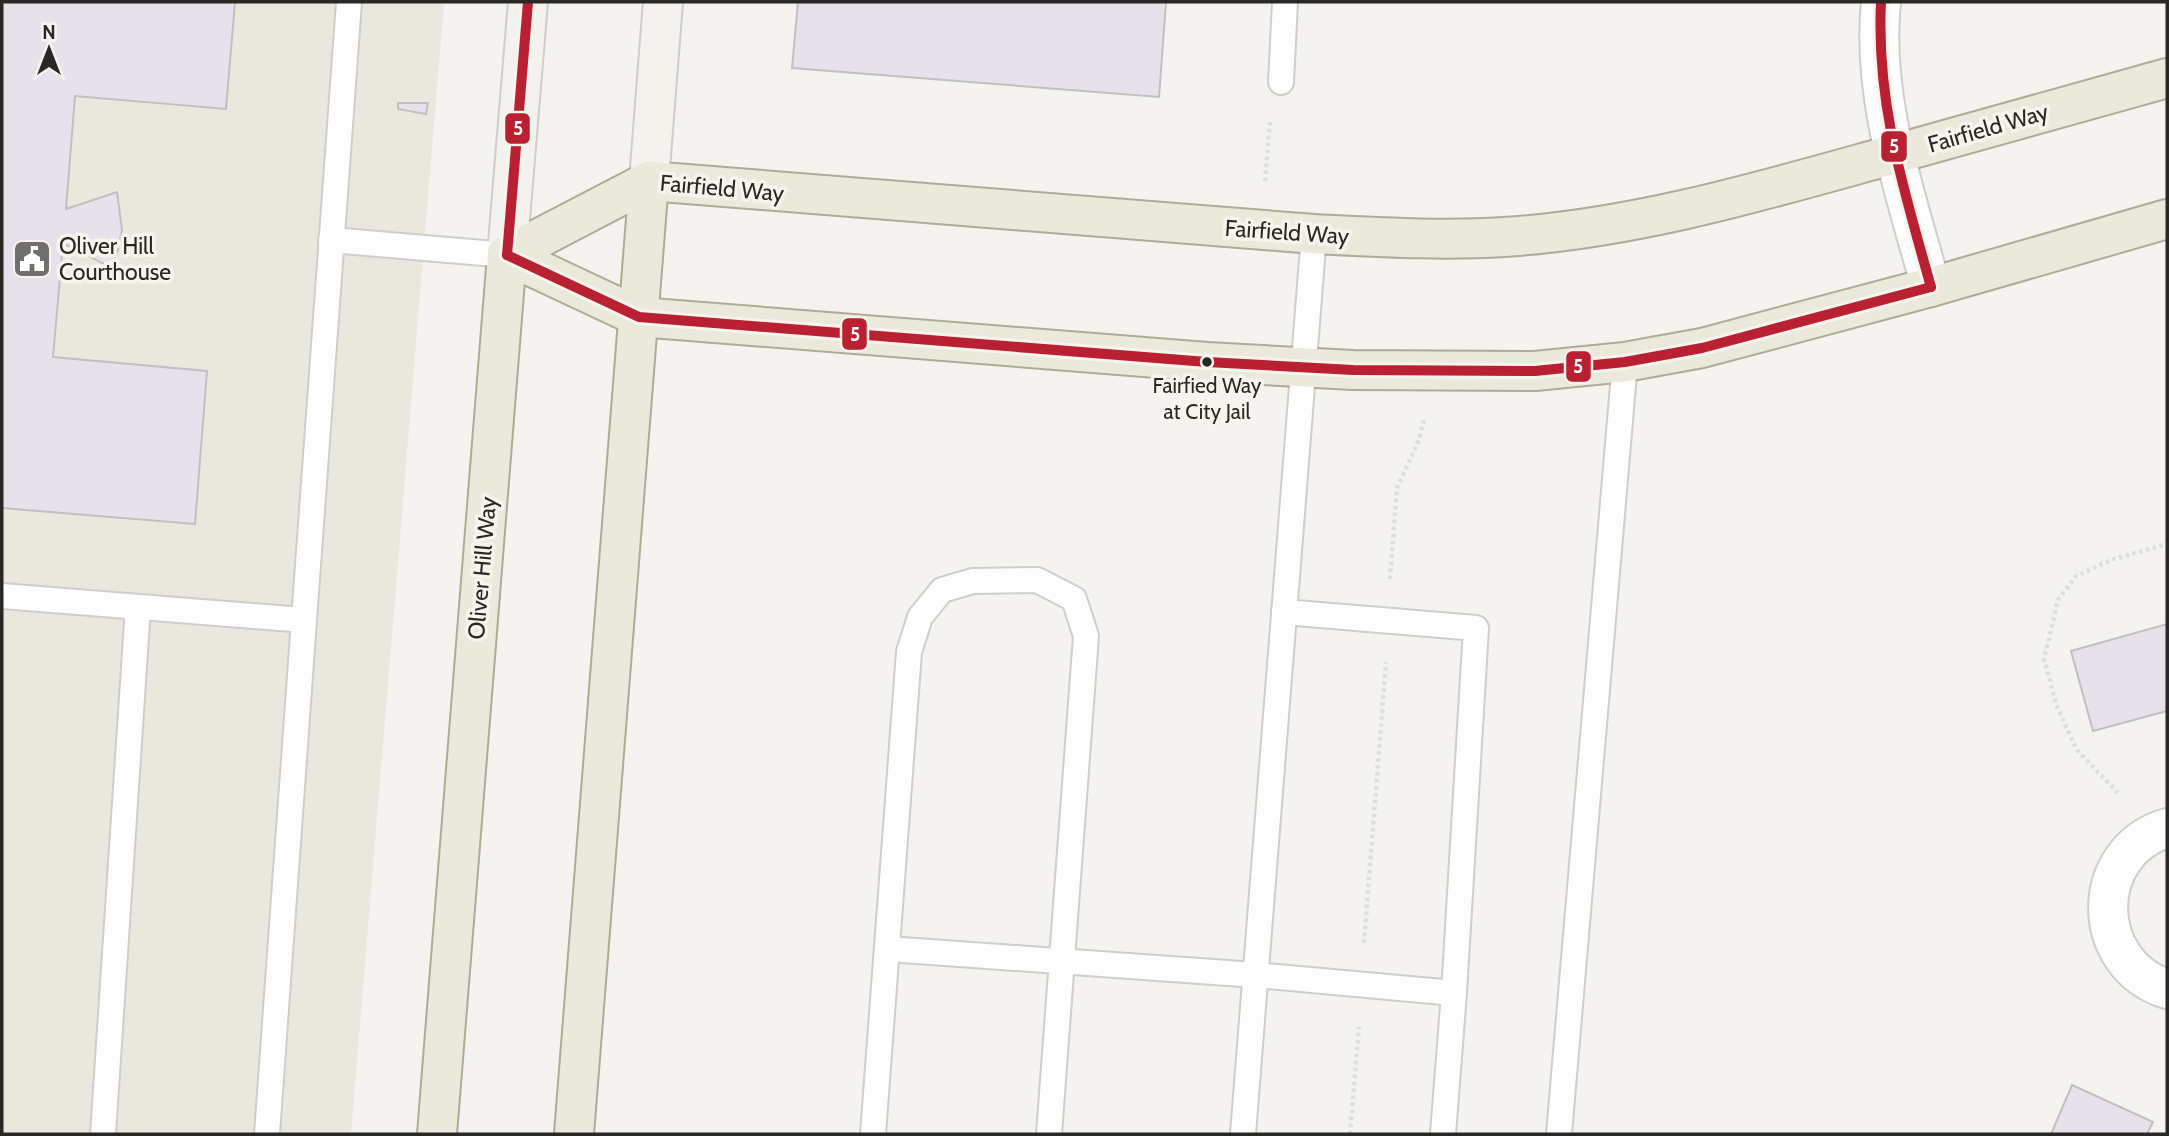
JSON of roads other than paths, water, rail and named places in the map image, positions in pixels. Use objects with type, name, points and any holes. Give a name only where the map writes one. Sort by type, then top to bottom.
[{"type":"main road","name":"Oliver Hill Way","points":[[437,1134],[528,2]]},
{"type":"main road","points":[[573,1134],[663,2]]},
{"type":"main road","name":"Fairfield Way","points":[[507,254],[649,181],[1314,234],[1385,238],[1504,237],[1594,227],[1695,207],[2167,78]]},
{"type":"main road","points":[[507,254],[639,317],[1304,367],[1443,372],[1535,371],[1625,362],[1702,348],[1931,287],[2167,219]]},
{"type":"street","points":[[1881,2],[1880,60],[1884,97],[1895,154],[1931,287]]},
{"type":"street","points":[[2167,828],[2154,832],[2130,850],[2114,874],[2107,902],[2110,930],[2122,957],[2140,975],[2167,989]]},
{"type":"lane","points":[[267,1134],[349,2]]},
{"type":"lane","points":[[1281,82],[1285,2]]},
{"type":"lane","points":[[1243,1134],[1314,234]]},
{"type":"lane","points":[[331,240],[507,254]]},
{"type":"lane","points":[[1559,1134],[1625,362]]},
{"type":"lane","points":[[873,1134],[909,652],[920,617],[942,590],[973,581],[1037,580],[1074,599],[1086,636],[1049,1134]]},
{"type":"lane","points":[[2,596],[304,620]]},
{"type":"lane","points":[[103,1134],[138,607]]},
{"type":"lane","points":[[1284,612],[1476,628],[1443,1134]]},
{"type":"lane","points":[[888,949],[1256,975],[1454,993]]},
{"type":"place","name":"Oliver Hill Courthouse","points":[[32,259]]},
{"type":"place","name":"Fairfied Way at City Jail","points":[[1207,362]]}]
